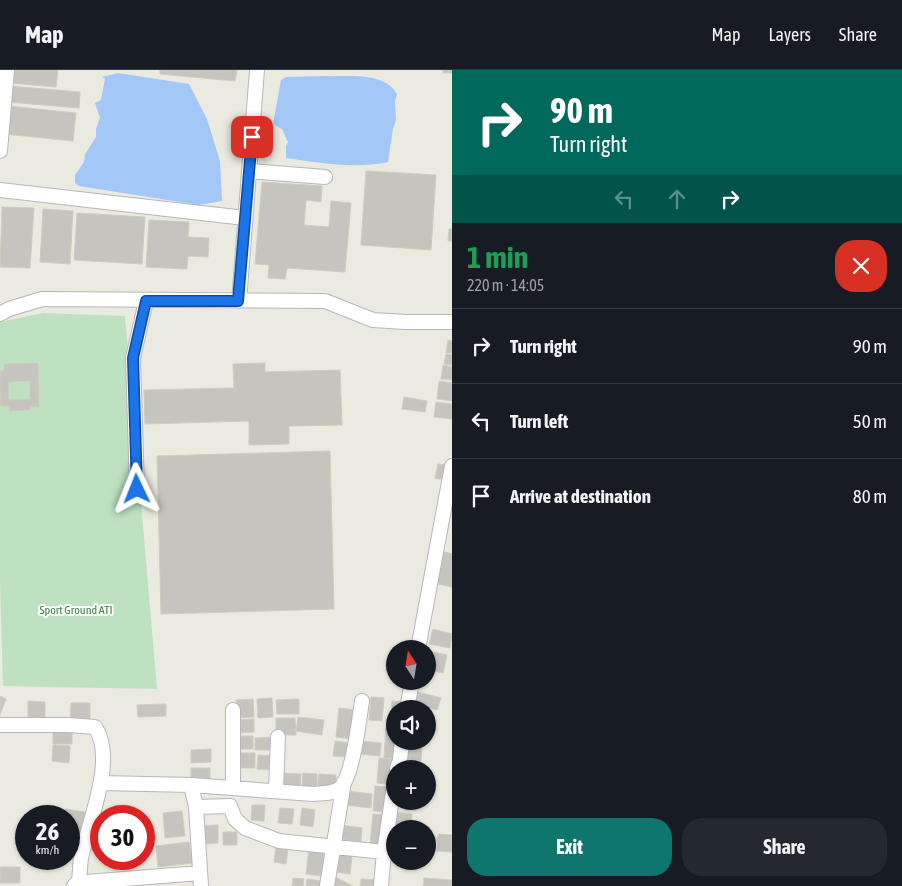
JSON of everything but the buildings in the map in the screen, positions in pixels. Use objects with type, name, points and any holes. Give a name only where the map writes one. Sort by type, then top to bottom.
[{"type":"street","points":[[0,151],[7,70]]},
{"type":"street","points":[[238,301],[258,70]]},
{"type":"street","points":[[250,171],[325,177]]},
{"type":"street","points":[[0,190],[245,218]]},
{"type":"street","points":[[0,314],[9,309],[42,300],[325,301],[373,320],[452,322]]},
{"type":"street","points":[[137,489],[133,358],[146,301]]},
{"type":"street","points":[[420,640],[452,466]]},
{"type":"street","points":[[328,886],[344,782],[351,764],[362,701]]},
{"type":"street","points":[[233,710],[233,787]]},
{"type":"street","points":[[0,726],[68,725],[95,727],[101,736],[103,749],[101,783],[81,858],[77,883],[200,879],[196,807],[191,785]]},
{"type":"street","points":[[276,790],[278,737]]},
{"type":"street","points":[[101,783],[233,787],[313,794],[329,793],[339,789],[344,782]]},
{"type":"street","points":[[196,807],[230,806],[235,819],[245,828],[279,841],[384,852]]},
{"type":"street","points":[[381,886],[390,810]]},
{"type":"green space","name":"Sport Ground ATI","points":[[43,313],[125,316],[157,689],[3,686],[0,580],[0,322]]},
{"type":"water","points":[[118,73],[189,84],[207,119],[220,161],[222,201],[199,205],[79,186],[75,183],[75,175],[84,162],[85,154],[96,137],[96,129],[100,118],[95,103],[101,100],[105,79],[102,77]]},
{"type":"water","points":[[286,77],[375,78],[391,87],[397,94],[395,101],[396,120],[388,162],[350,165],[286,158],[288,142],[282,129],[273,124],[281,80]]},
{"type":"route","points":[[137,489],[133,358],[146,301],[238,301],[252,137]]}]
